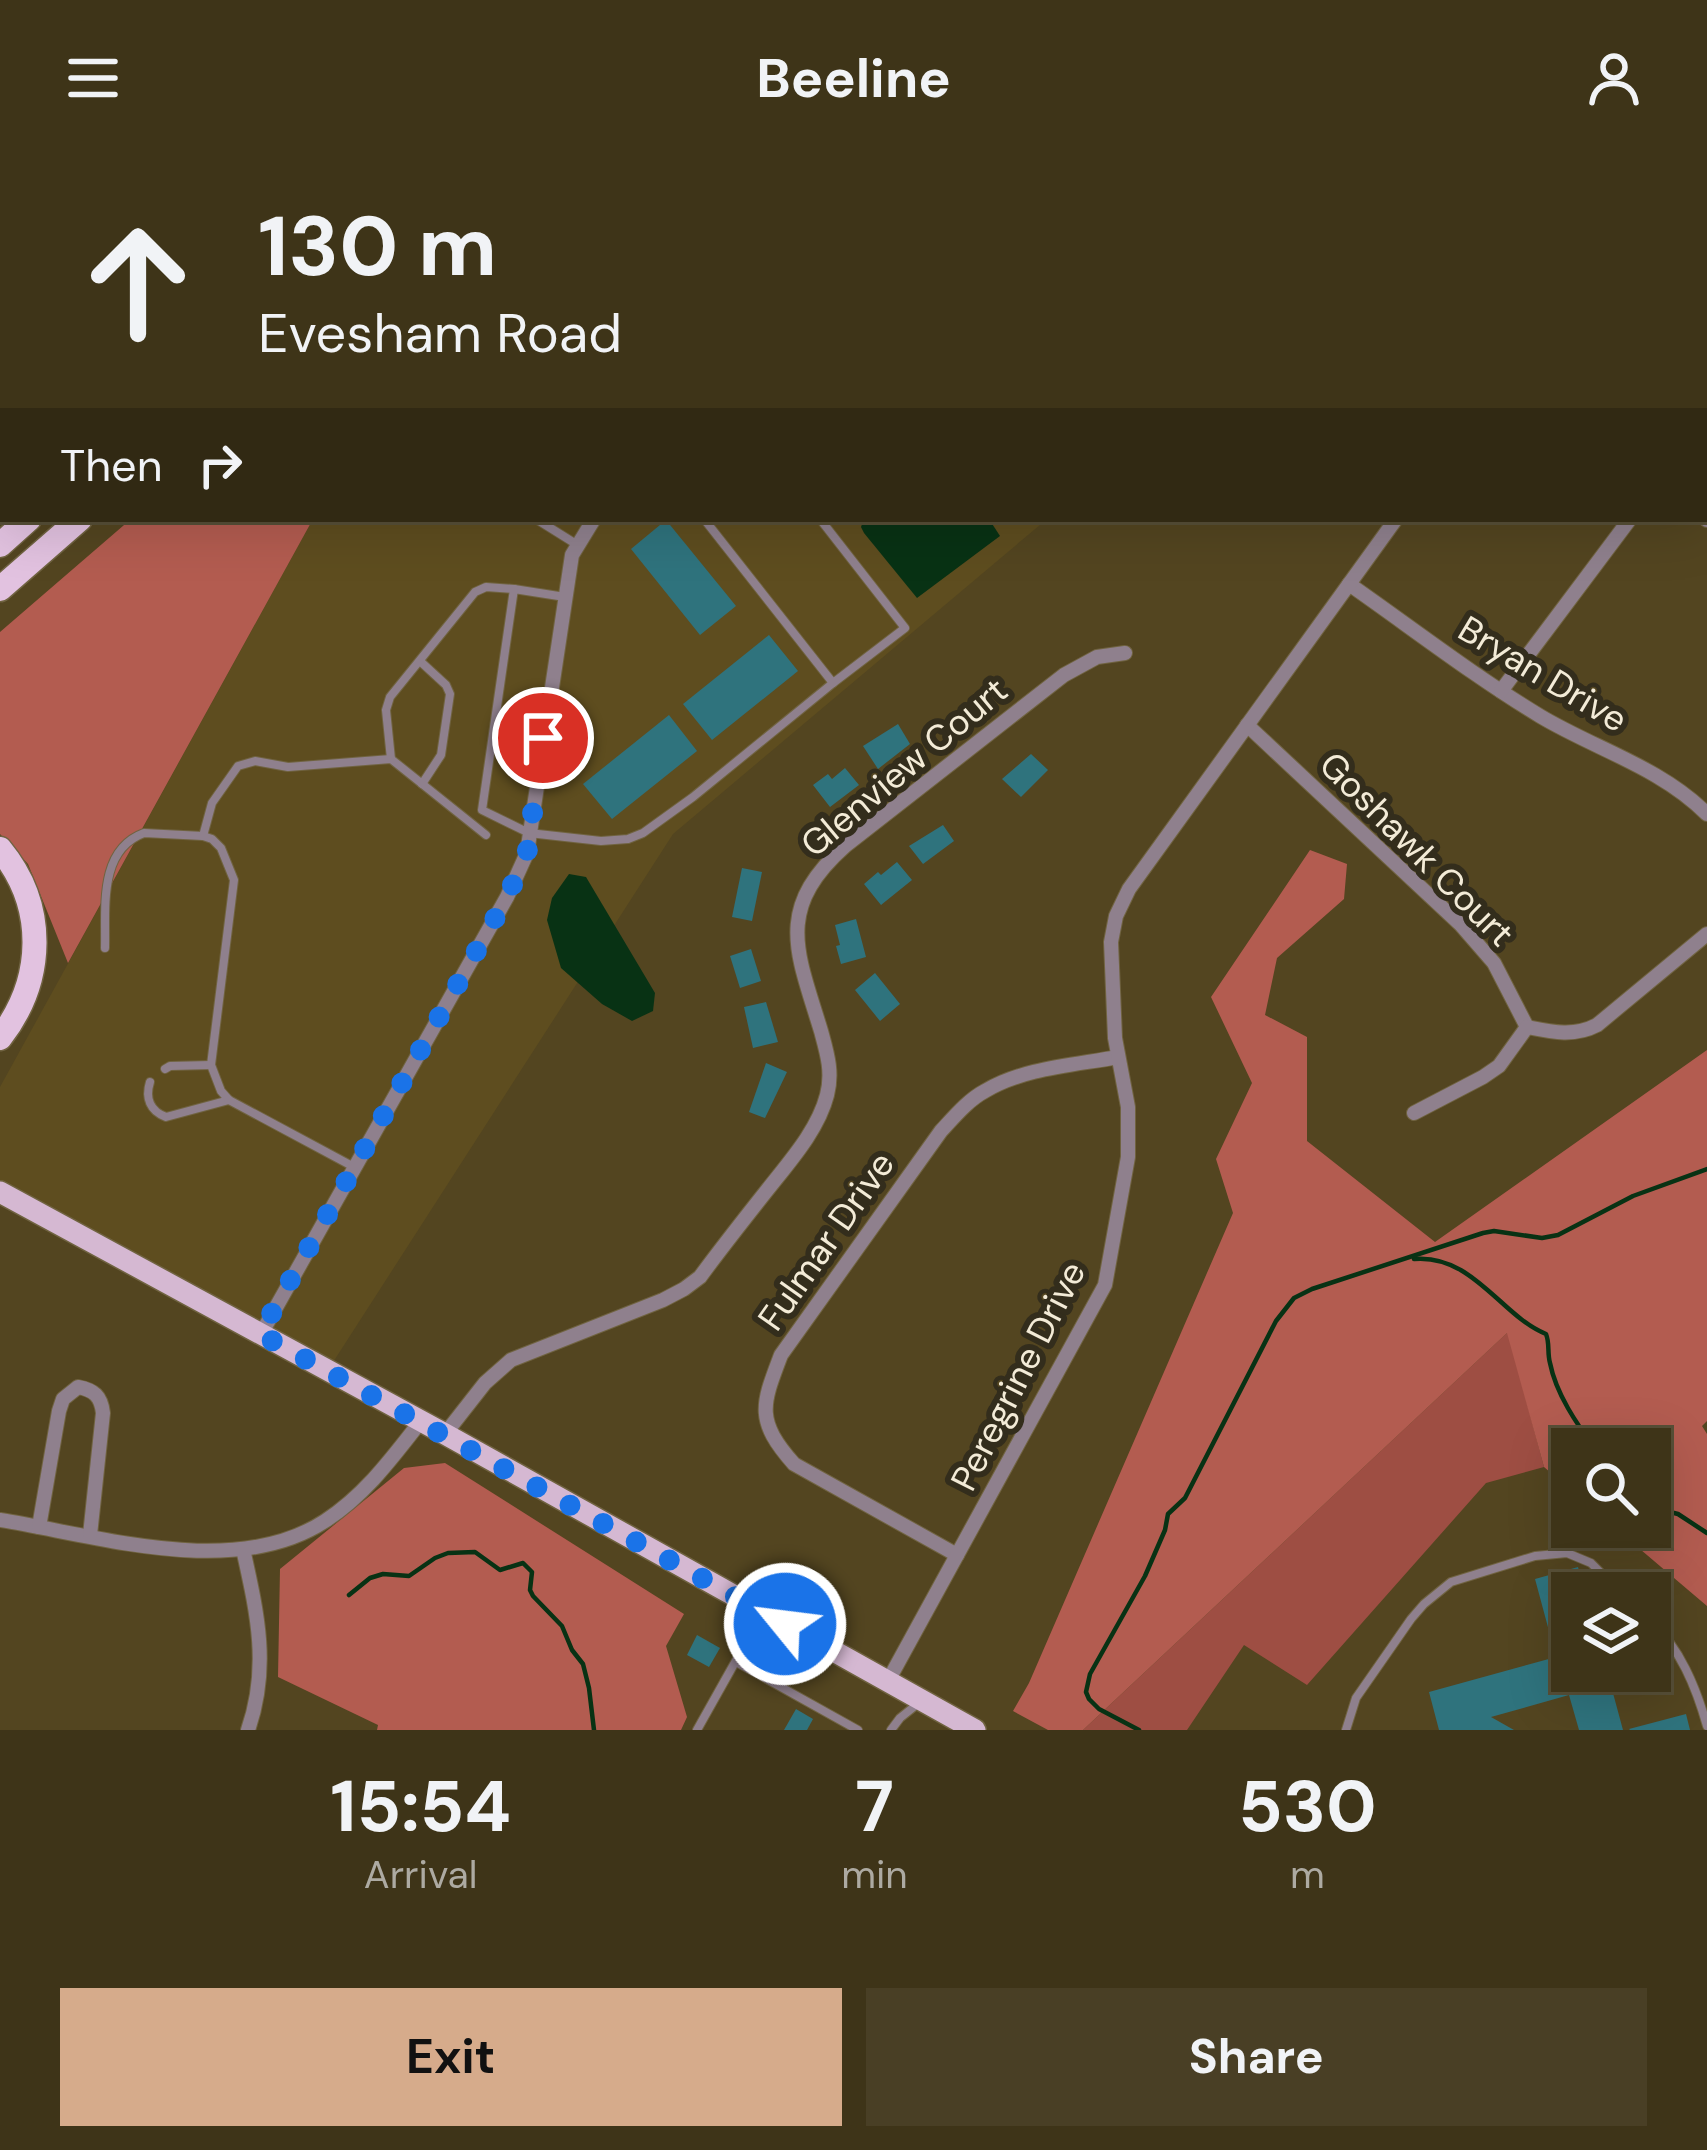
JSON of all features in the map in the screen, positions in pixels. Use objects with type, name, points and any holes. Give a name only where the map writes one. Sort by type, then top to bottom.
[{"type":"highway","points":[[0,545],[26,522]]},
{"type":"highway","points":[[0,589],[77,522]]},
{"type":"highway","points":[[0,849],[21,880],[37,940],[22,1001],[0,1039]]},
{"type":"main road","points":[[0,1192],[975,1730]]},
{"type":"street","points":[[260,1334],[507,897],[527,853],[572,555],[592,522]]},
{"type":"street","name":"Peregrine Drive","points":[[888,1681],[1105,1285],[1128,1157],[1128,1107],[1115,1037],[1111,942],[1116,916],[1129,889],[1394,522]]},
{"type":"street","points":[[1501,691],[1628,522]]},
{"type":"street","name":"Bryan Drive","points":[[1348,584],[1501,691],[1586,742],[1648,769],[1707,814]]},
{"type":"street","name":"Glenview Court","points":[[445,1434],[485,1383],[511,1360],[663,1300],[700,1277],[798,1150],[826,1100],[830,1062],[797,941],[803,898],[814,878],[845,846],[1064,675],[1097,657],[1125,653]]},
{"type":"street","name":"Goshawk Court","points":[[1247,725],[1461,925],[1494,963],[1528,1028]]},
{"type":"street","points":[[1414,1113],[1499,1066],[1528,1028],[1558,1034],[1597,1025],[1707,934]]},
{"type":"street","name":"Fulmar Drive","points":[[957,1555],[794,1464],[770,1428],[765,1398],[781,1355],[941,1131],[961,1110],[983,1091],[1016,1077],[1118,1057]]},
{"type":"street","points":[[38,1527],[59,1411],[70,1390],[78,1387],[97,1394],[104,1413],[90,1535]]},
{"type":"street","points":[[0,1520],[168,1550],[243,1549],[279,1543],[326,1520],[366,1488],[421,1421]]},
{"type":"street","points":[[243,1549],[262,1657],[248,1730]]},
{"type":"lane","points":[[541,522],[578,545]]},
{"type":"lane","points":[[706,522],[833,683]]},
{"type":"lane","points":[[514,589],[482,810],[529,833],[601,841],[628,839],[693,797],[905,628],[826,522]]},
{"type":"lane","points":[[391,759],[386,710],[390,697],[475,592],[486,587],[565,597]]},
{"type":"lane","points":[[421,662],[450,694],[441,755],[422,784]]},
{"type":"lane","points":[[203,836],[212,803],[238,766],[255,761],[288,767],[391,759],[486,835]]},
{"type":"lane","points":[[104,948],[108,874],[130,840],[144,833],[203,836],[221,848],[234,880],[211,1065],[221,1091],[229,1100],[354,1167]]},
{"type":"lane","points":[[165,1069],[211,1065]]},
{"type":"lane","points":[[150,1082],[152,1108],[166,1117],[229,1100]]},
{"type":"lane","points":[[1346,1730],[1356,1698],[1400,1634],[1424,1604],[1451,1582],[1535,1556],[1567,1553],[1600,1572]]},
{"type":"lane","points":[[697,1730],[743,1648],[752,1605]]},
{"type":"lane","points":[[1671,1641],[1698,1693],[1707,1726]]},
{"type":"lane","points":[[736,1662],[858,1730]]},
{"type":"lane","points":[[891,1730],[922,1700]]},
{"type":"shaded area","points":[[128,522],[311,522],[68,963],[28,864],[0,834],[0,632]]},
{"type":"shaded area","points":[[311,522],[1043,522],[673,834],[328,1370],[0,1192],[0,1087]]},
{"type":"shaded area","points":[[863,522],[991,522],[1000,536],[917,598],[861,527]]},
{"type":"shaded area","points":[[1310,850],[1347,864],[1344,899],[1277,958],[1265,1015],[1307,1037],[1307,1141],[1435,1242],[1707,1050],[1707,1421],[1702,1426],[1707,1434],[1707,1606],[1639,1548],[1671,1548],[1671,1428],[1551,1428],[1551,1473],[1544,1467],[1507,1333],[1083,1730],[1048,1730],[1013,1711],[1233,1213],[1216,1159],[1252,1083],[1211,997]]},
{"type":"shaded area","points":[[569,874],[586,877],[655,993],[653,1011],[632,1021],[602,1004],[561,968],[547,920],[552,898]]},
{"type":"shaded area","points":[[1508,1332],[1544,1467],[1486,1483],[1307,1685],[1244,1645],[1187,1730],[1083,1730]]},
{"type":"shaded area","points":[[445,1463],[684,1614],[666,1646],[687,1717],[681,1730],[377,1730],[378,1725],[278,1677],[280,1569],[404,1468]]},
{"type":"building","points":[[668,522],[736,606],[700,635],[631,549]]},
{"type":"building","points":[[769,635],[798,671],[712,740],[683,704]]},
{"type":"building","points":[[669,715],[697,751],[612,819],[583,784]]},
{"type":"building","points":[[898,724],[910,744],[878,769],[863,746]]},
{"type":"building","points":[[1031,754],[1048,770],[1021,797],[1002,779]]},
{"type":"building","points":[[845,768],[859,785],[830,807],[813,785],[828,774],[832,779]]},
{"type":"building","points":[[943,825],[954,841],[923,864],[909,846]]},
{"type":"building","points":[[897,862],[912,880],[881,905],[864,884]]},
{"type":"building","points":[[742,868],[762,872],[752,921],[732,917]]},
{"type":"building","points":[[856,919],[866,957],[841,964],[835,925]]},
{"type":"building","points":[[751,949],[761,981],[740,988],[730,956]]},
{"type":"building","points":[[875,973],[900,1004],[880,1021],[855,990]]},
{"type":"building","points":[[766,1002],[778,1042],[753,1048],[744,1007]]},
{"type":"building","points":[[766,1063],[787,1072],[765,1118],[749,1112]]},
{"type":"building","points":[[1551,1575],[1551,1638],[1535,1579]]},
{"type":"building","points":[[697,1635],[720,1648],[709,1667],[687,1655]]},
{"type":"building","points":[[1551,1658],[1551,1692],[1613,1692],[1623,1730],[1579,1730],[1569,1695],[1491,1717],[1514,1730],[1439,1730],[1429,1692]]},
{"type":"building","points":[[796,1709],[813,1719],[807,1730],[784,1730]]},
{"type":"building","points":[[1686,1714],[1690,1730],[1629,1729]]},
{"type":"waterway","points":[[1139,1730],[1089,1699],[1090,1674],[1145,1576],[1168,1514],[1185,1498],[1276,1321],[1294,1298],[1483,1233],[1558,1235],[1633,1196],[1707,1169]]},
{"type":"waterway","points":[[1414,1259],[1453,1266],[1546,1334],[1557,1386],[1580,1428]]},
{"type":"waterway","points":[[1671,1512],[1707,1533]]},
{"type":"waterway","points":[[349,1595],[370,1578],[409,1576],[448,1553],[475,1552],[500,1570],[523,1563],[532,1572],[533,1596],[562,1626],[583,1664],[594,1730]]},
{"type":"route","points":[[543,738],[527,853],[507,897],[260,1334],[785,1624]]}]
